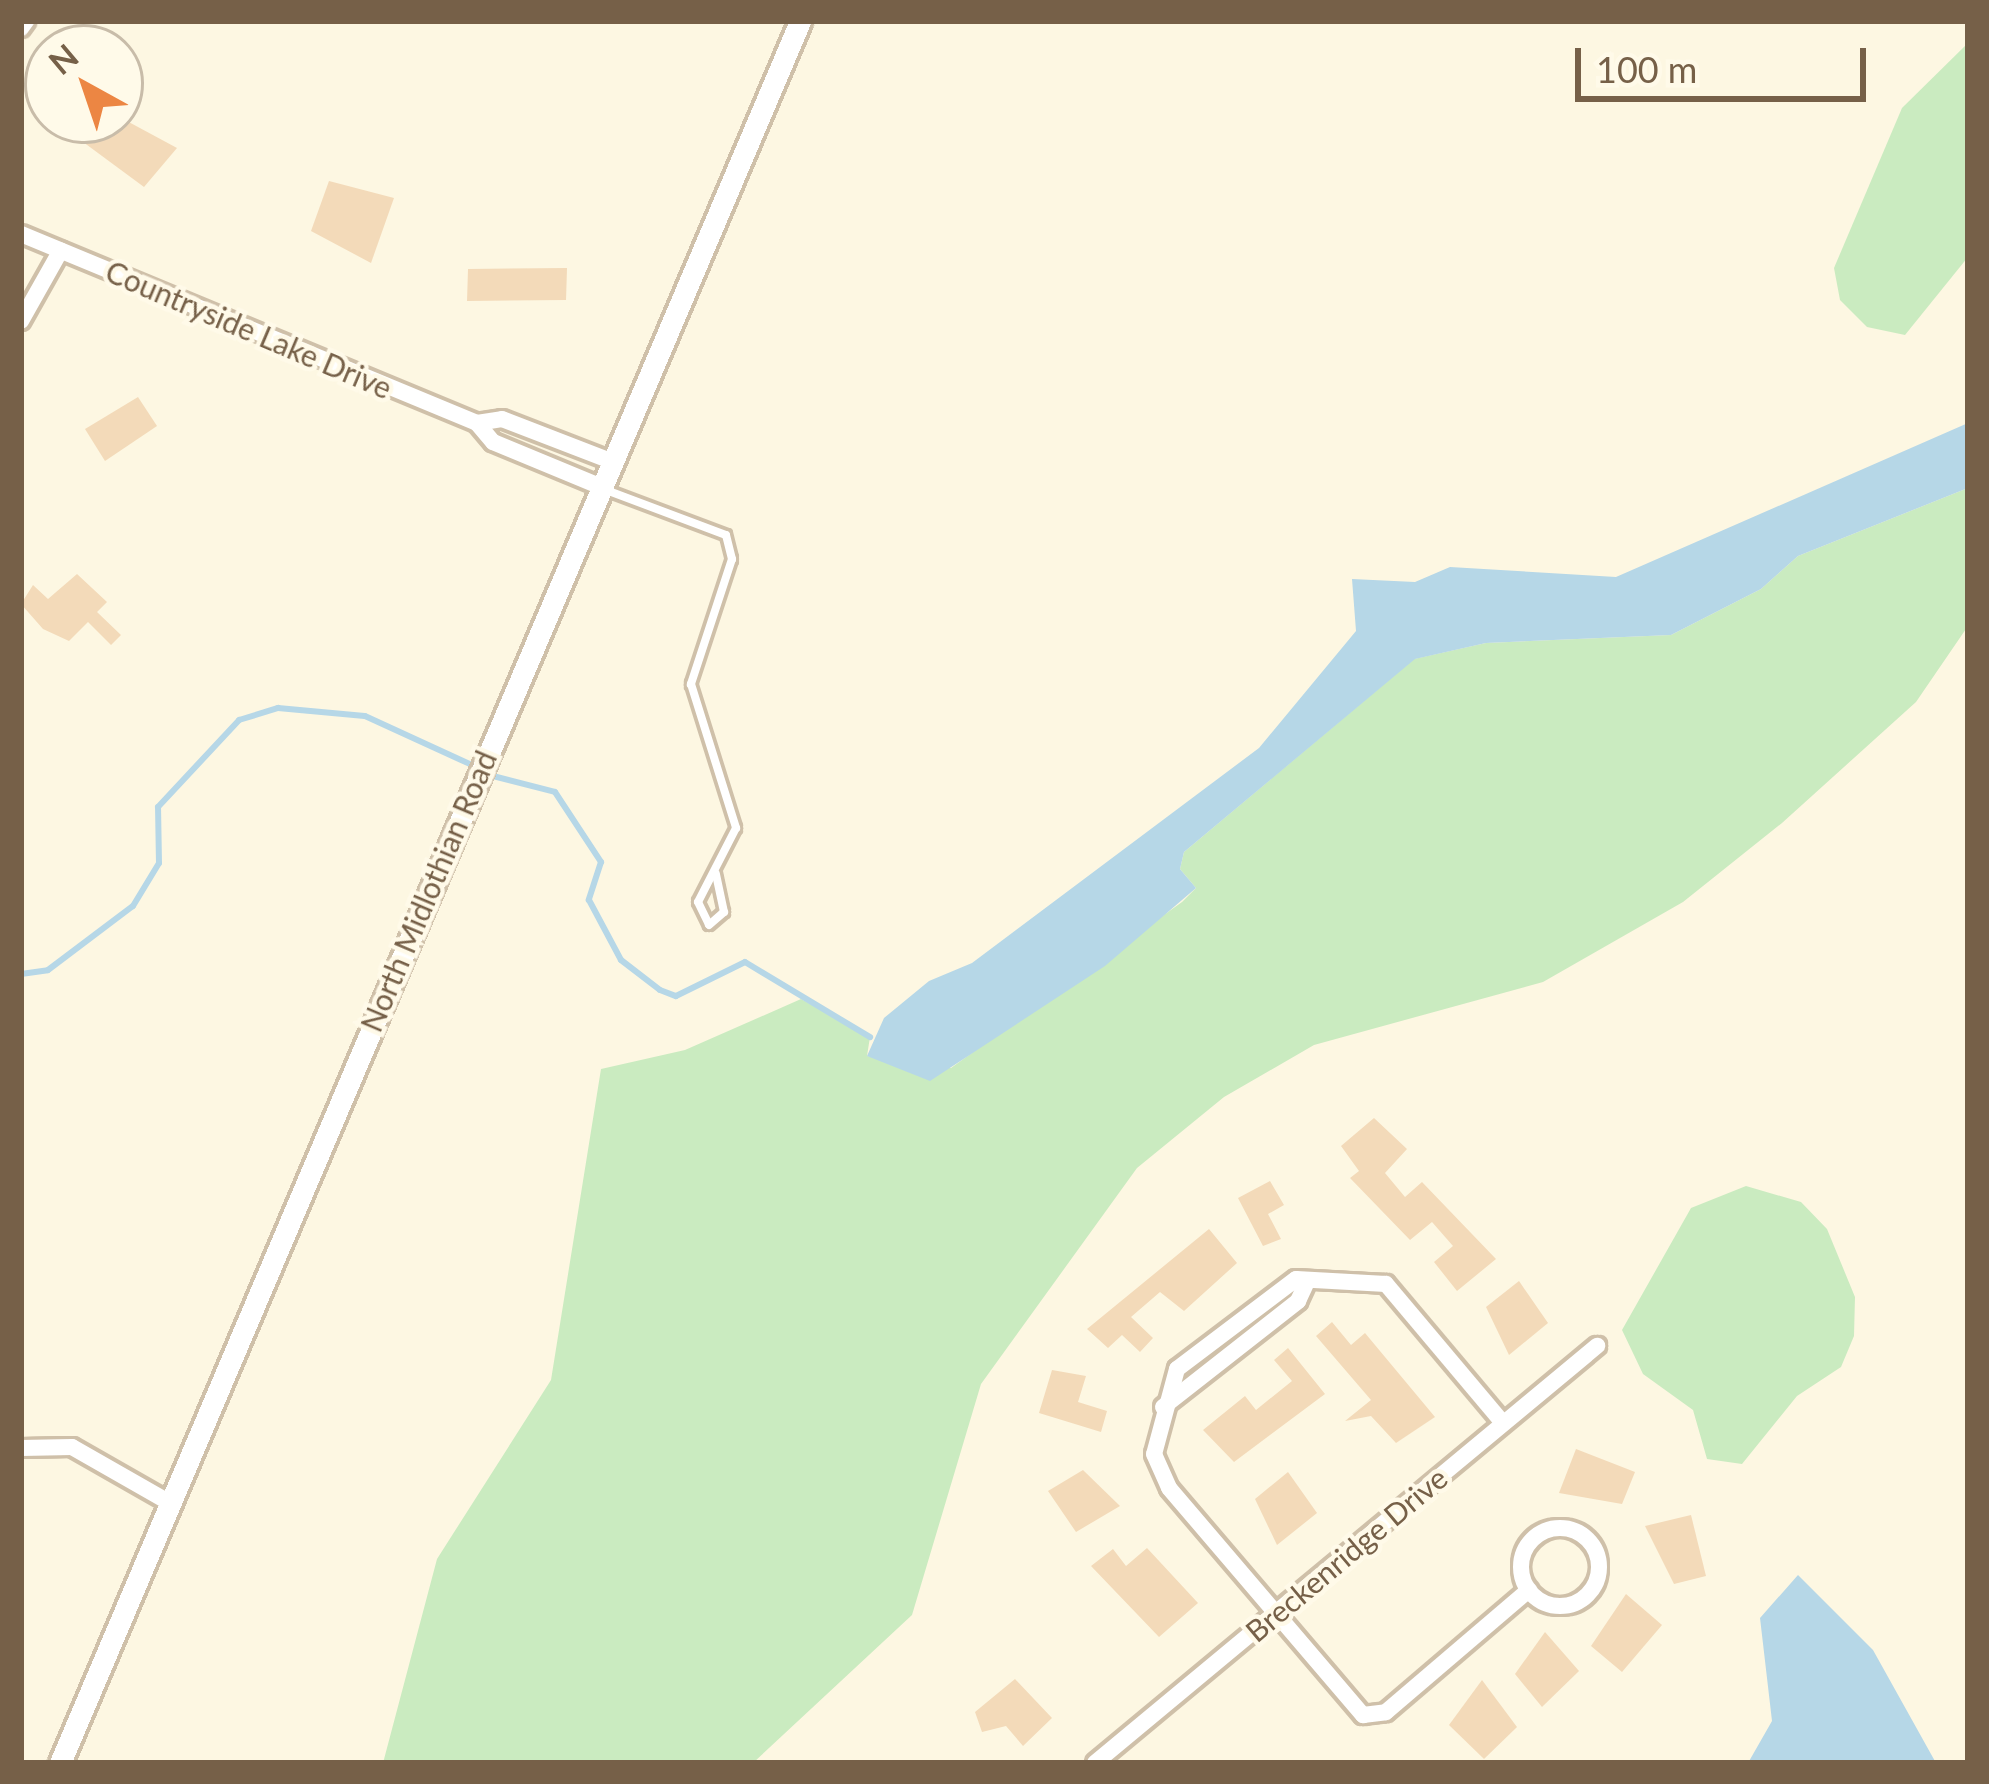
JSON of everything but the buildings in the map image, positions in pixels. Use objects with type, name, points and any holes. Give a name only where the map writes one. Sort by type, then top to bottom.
[{"type":"main road","name":"North Midlothian Road","points":[[60,1763],[800,21]]},
{"type":"street","name":"Countryside Lake Drive","points":[[21,233],[478,423],[493,442],[599,486]]},
{"type":"street","points":[[21,321],[61,250]]},
{"type":"street","name":"Countryside Lake Drive","points":[[478,423],[502,419],[611,461]]},
{"type":"street","points":[[1503,1423],[1386,1284],[1363,1274],[1307,1280],[1275,1287],[1178,1369],[1162,1407],[1159,1473],[1275,1614],[1371,1717],[1529,1590]]},
{"type":"street","name":"Breckenridge Drive","points":[[1095,1763],[1597,1346]]},
{"type":"street","points":[[21,1448],[72,1447],[170,1503]]},
{"type":"street","points":[[1561,1527],[1591,1541],[1600,1573],[1584,1598],[1558,1606],[1529,1590],[1521,1561],[1540,1533],[1561,1527]]},
{"type":"lane","points":[[599,486],[726,536],[732,559],[691,684],[736,828],[698,902],[710,925],[724,912],[716,874]]},
{"type":"green space","points":[[1968,43],[1968,257],[1905,335],[1867,327],[1840,300],[1834,268],[1902,108]]},
{"type":"green space","points":[[1968,488],[1968,626],[1916,702],[1782,823],[1683,902],[1543,982],[1314,1045],[1224,1097],[1137,1168],[981,1384],[912,1615],[753,1763],[383,1763],[437,1559],[551,1380],[601,1069],[685,1050],[801,999],[870,1037],[867,1056],[951,1068],[1182,902],[1196,888],[1180,869],[1184,852],[1414,659],[1486,643],[1671,635],[1761,589],[1798,556]]},
{"type":"green space","points":[[1746,1186],[1801,1202],[1827,1229],[1855,1297],[1854,1336],[1841,1367],[1797,1396],[1742,1464],[1707,1459],[1693,1410],[1643,1374],[1622,1330],[1691,1208]]},
{"type":"water","points":[[1968,423],[1968,488],[1798,556],[1761,589],[1671,635],[1486,643],[1415,659],[1184,852],[1180,869],[1196,888],[1105,966],[930,1081],[867,1056],[884,1018],[929,981],[972,963],[1259,748],[1356,631],[1352,579],[1415,582],[1450,567],[1616,577]]},
{"type":"water","points":[[1798,1575],[1873,1650],[1936,1763],[1748,1763],[1772,1721],[1760,1618]]},
{"type":"waterway","points":[[21,974],[48,970],[133,906],[159,863],[158,807],[239,720],[278,708],[365,716],[470,764]]},
{"type":"waterway","points":[[489,775],[555,792],[601,862],[589,900],[621,960],[660,990],[676,996],[745,962],[870,1037]]}]
